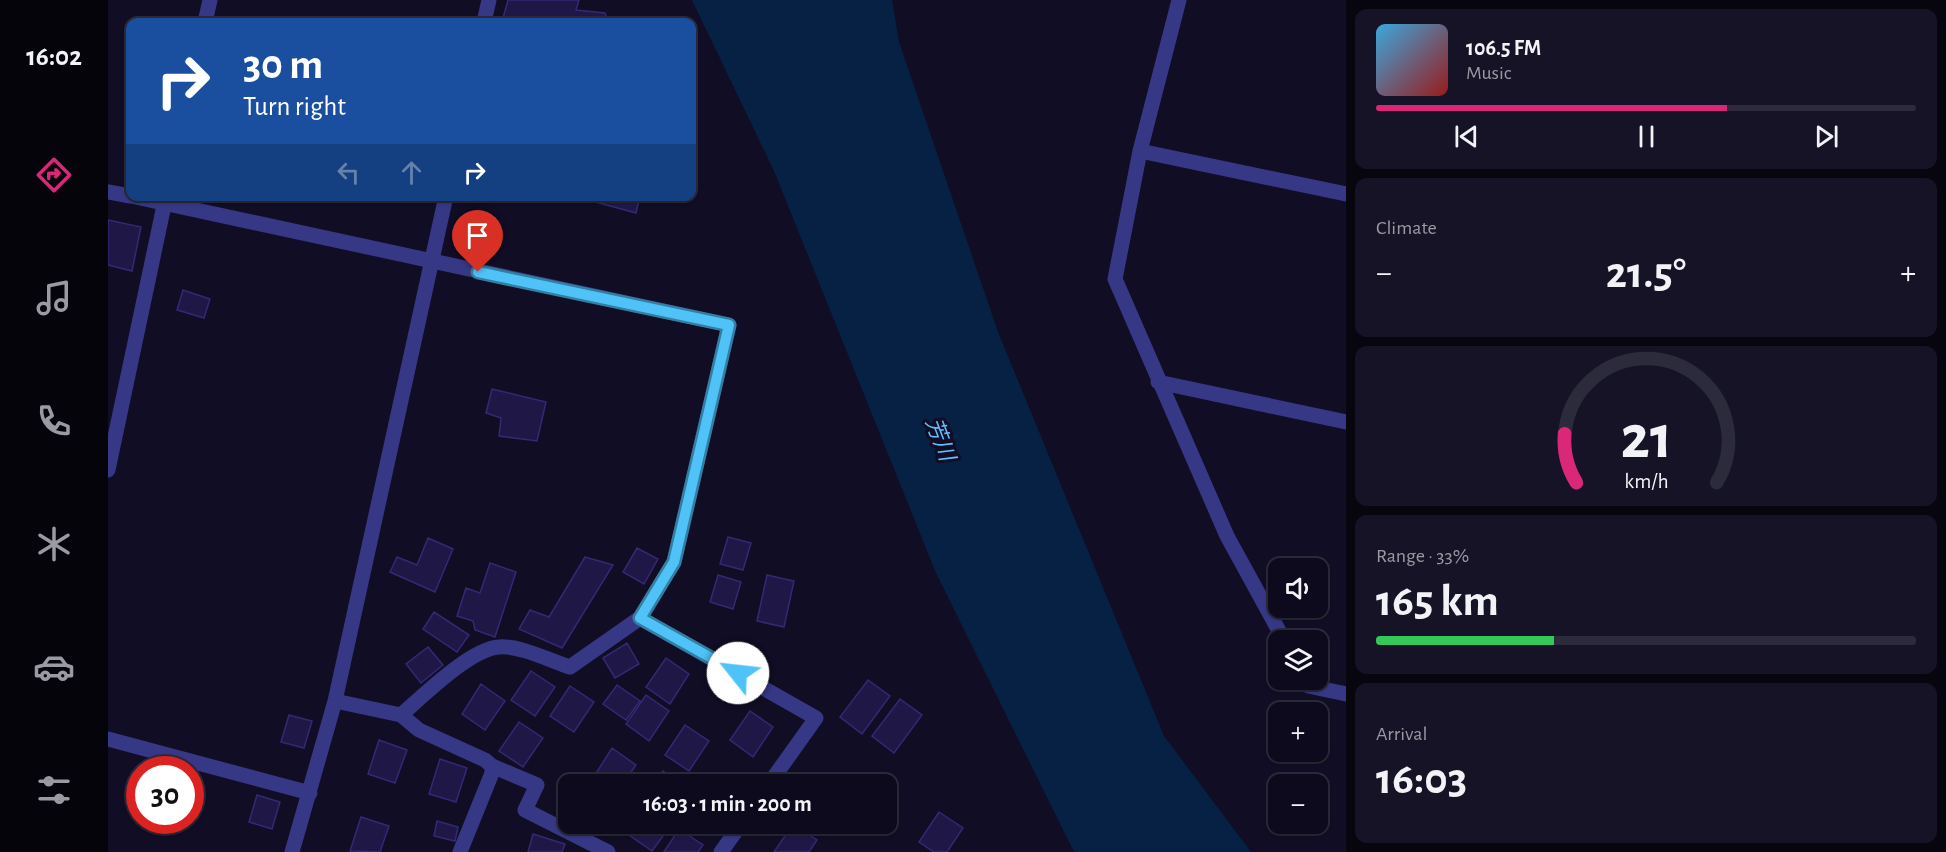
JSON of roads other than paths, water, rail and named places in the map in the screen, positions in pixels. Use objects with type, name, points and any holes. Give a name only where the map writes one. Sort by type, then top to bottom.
[{"type":"street","points":[[206,18],[210,0]]},
{"type":"street","points":[[485,18],[489,0]]},
{"type":"street","points":[[1179,0],[1140,152],[1115,279],[1227,536],[1279,630]]},
{"type":"street","points":[[1140,152],[1346,194]]},
{"type":"street","points":[[108,192],[126,195]]},
{"type":"street","points":[[108,470],[166,201]]},
{"type":"street","points":[[170,201],[432,262],[729,325],[674,562],[640,618],[570,667],[528,652],[499,646],[469,658],[401,715]]},
{"type":"street","points":[[292,852],[335,701],[445,201]]},
{"type":"street","points":[[1158,382],[1346,422]]},
{"type":"street","points":[[640,618],[816,718],[776,774]]},
{"type":"street","points":[[1327,690],[1346,694]]},
{"type":"street","points":[[335,701],[401,715],[419,730],[537,785],[525,810],[608,852]]},
{"type":"street","points":[[108,739],[310,793]]},
{"type":"street","points":[[460,852],[492,773],[492,766]]},
{"type":"street","points":[[721,852],[734,834]]},
{"type":"water","name":"芳川","points":[[692,0],[892,0],[899,42],[998,332],[1164,736],[1251,852],[1074,852],[936,573],[774,171]]}]
